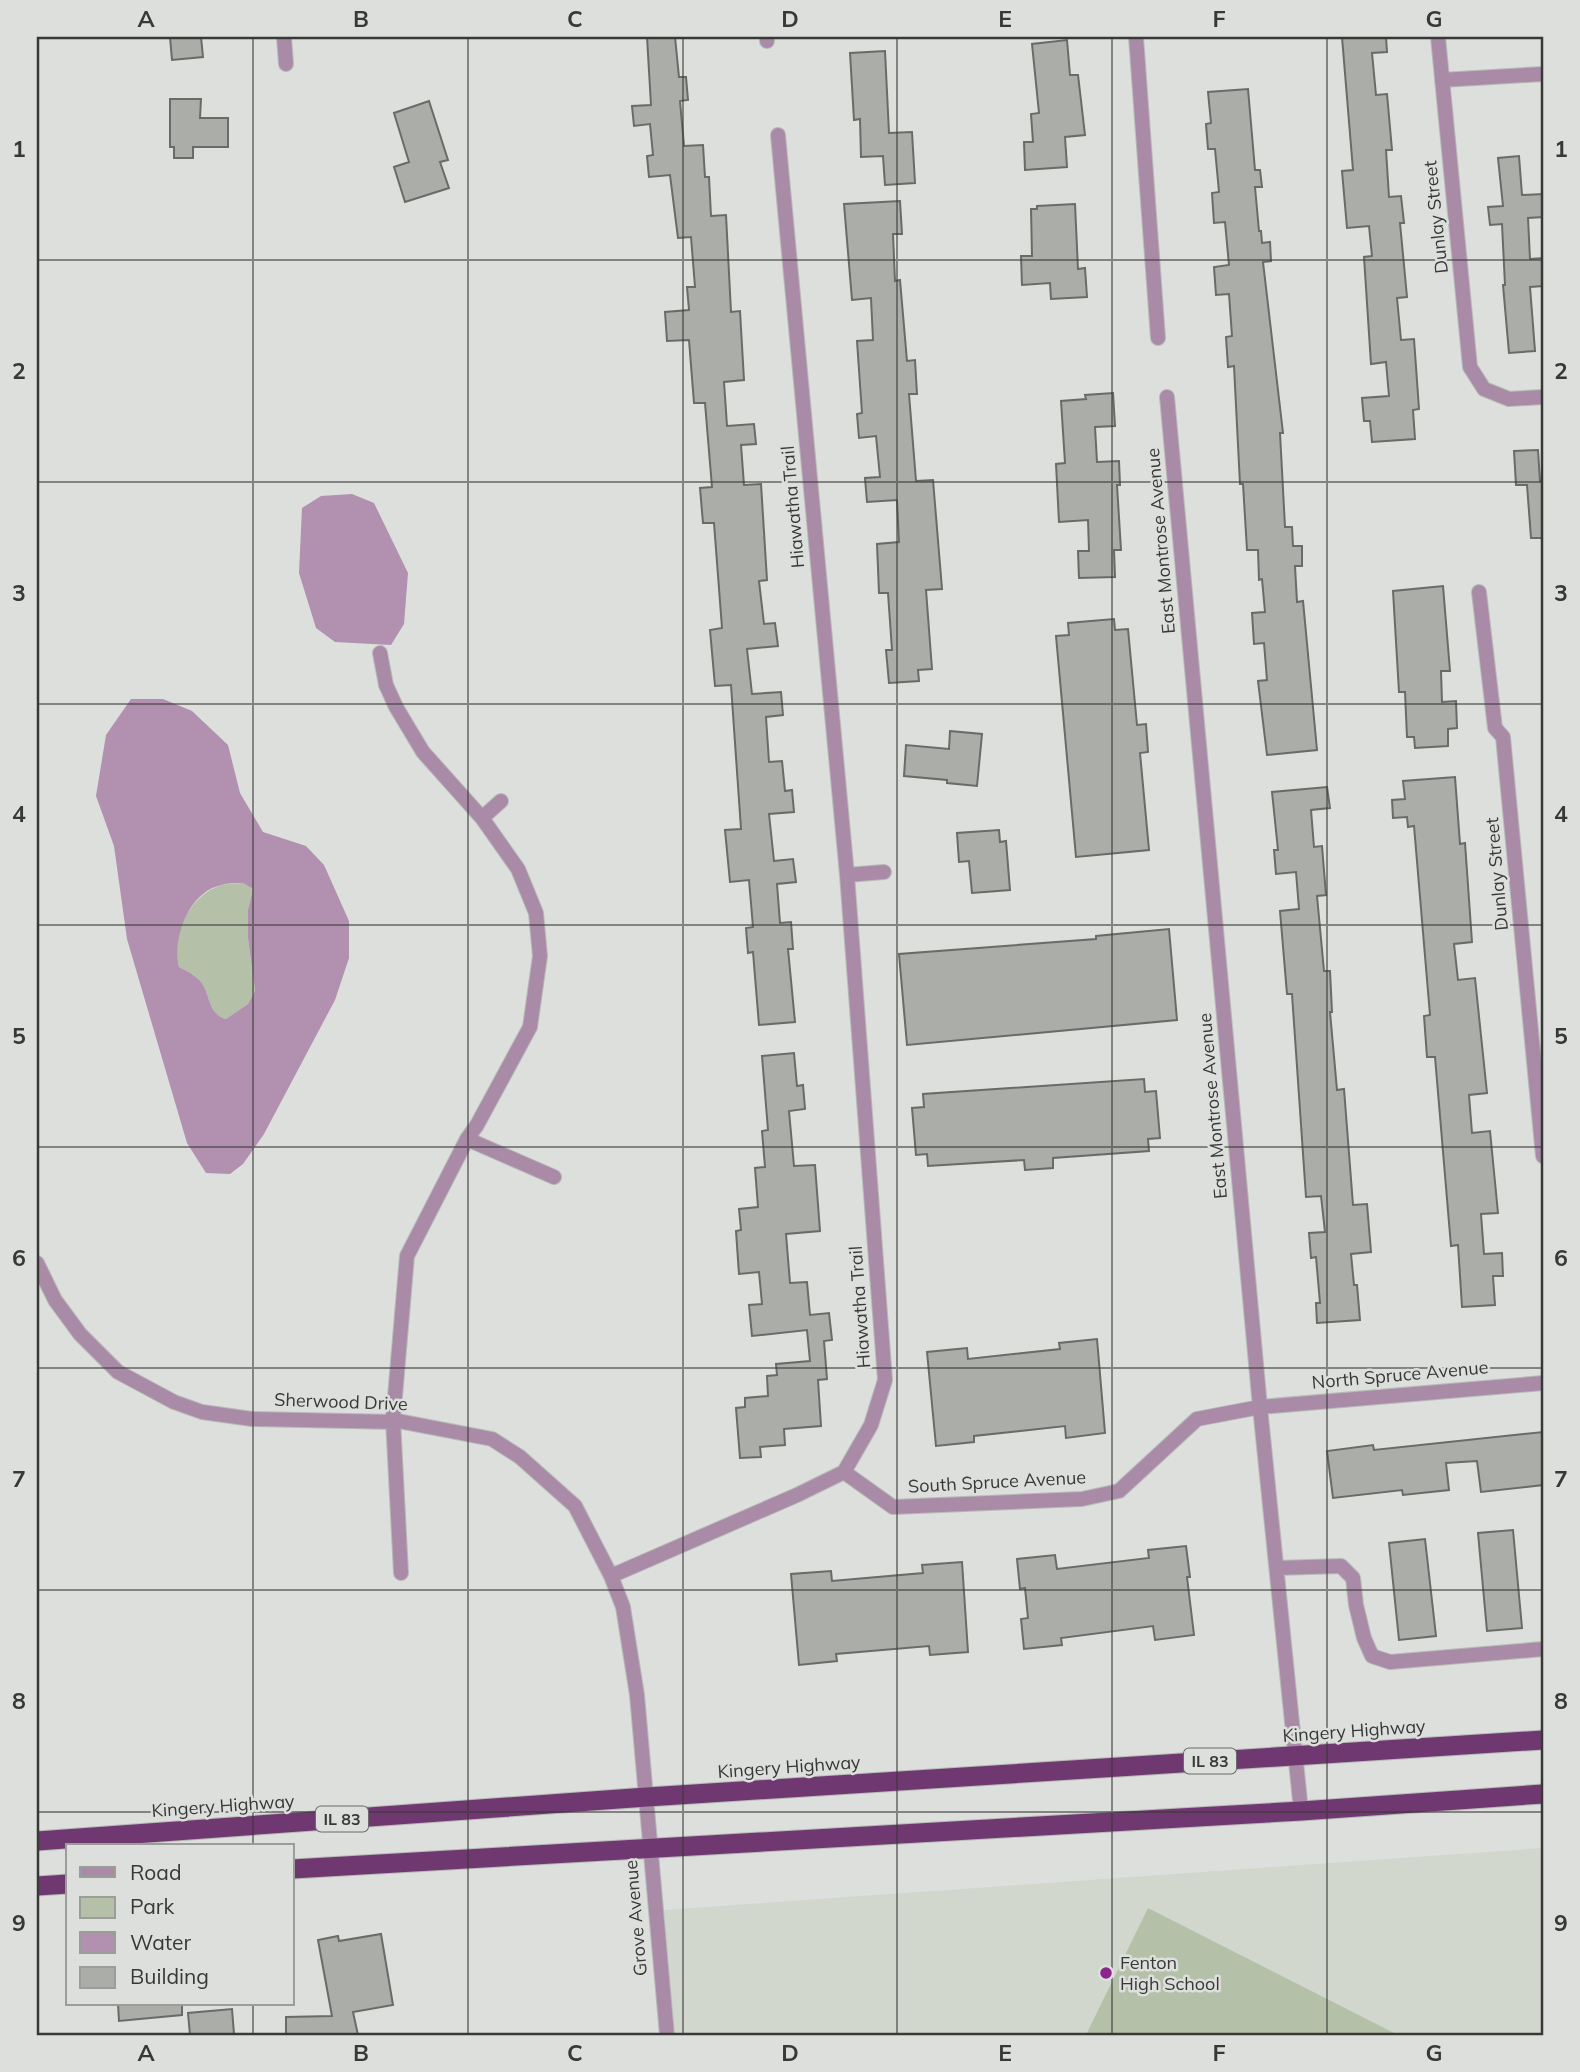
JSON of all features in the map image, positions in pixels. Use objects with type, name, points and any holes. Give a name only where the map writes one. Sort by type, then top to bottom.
[{"type":"highway","name":"Kingery Highway","points":[[37,1841],[647,1797],[1543,1740]]},
{"type":"highway","points":[[294,1869],[1301,1811],[1543,1794]]},
{"type":"highway","points":[[37,1886],[66,1884]]},
{"type":"street","points":[[284,37],[286,65]]},
{"type":"street","points":[[1136,37],[1158,338]]},
{"type":"street","name":"Dunlay Street","points":[[1438,37],[1470,367],[1484,389],[1509,399],[1543,397]]},
{"type":"street","points":[[1442,80],[1543,74]]},
{"type":"street","name":"Hiawatha Trail","points":[[778,135],[847,875],[885,1380],[871,1425],[844,1472]]},
{"type":"street","name":"East Montrose Avenue","points":[[1167,397],[1260,1406],[1301,1811]]},
{"type":"street","name":"Dunlay Street","points":[[1479,592],[1495,728],[1503,737],[1543,1156]]},
{"type":"street","points":[[380,653],[386,685],[423,752],[482,818],[518,869],[536,913],[540,956],[530,1027],[467,1139],[407,1256],[394,1421],[401,1573]]},
{"type":"street","points":[[482,818],[501,801]]},
{"type":"street","points":[[847,875],[884,872]]},
{"type":"street","points":[[467,1139],[554,1177]]},
{"type":"street","name":"Sherwood Drive","points":[[37,1263],[40,1279],[80,1334],[118,1372],[174,1402],[202,1412],[252,1419],[394,1421],[492,1439],[520,1457],[575,1506],[611,1576],[623,1607],[637,1695],[647,1797]]},
{"type":"street","name":"North Spruce Avenue","points":[[1260,1406],[1543,1383]]},
{"type":"street","name":"South Spruce Avenue","points":[[844,1472],[893,1507],[1083,1499],[1119,1491],[1197,1419],[1260,1406]]},
{"type":"street","points":[[611,1576],[844,1472]]},
{"type":"street","points":[[1277,1569],[1341,1566],[1353,1578],[1364,1638],[1372,1656],[1390,1662],[1543,1649]]},
{"type":"street","name":"Grove Avenue","points":[[647,1797],[649,1848],[667,2035]]},
{"type":"shaded area","name":"Fenton High School","points":[[1543,1848],[1543,2035],[675,2035],[664,1910]]},
{"type":"green space","points":[[243,883],[253,889],[248,910],[248,938],[255,991],[248,1004],[226,1019],[215,1012],[198,979],[179,967],[178,944],[184,921],[197,901],[219,886]]},
{"type":"green space","points":[[1148,1908],[1398,2035],[1086,2035]]},
{"type":"water","points":[[352,494],[374,503],[408,573],[404,624],[391,645],[335,642],[316,628],[299,573],[302,508],[321,496]]},
{"type":"water","points":[[131,699],[163,699],[192,711],[228,745],[240,793],[263,832],[306,846],[324,865],[349,921],[349,958],[335,1000],[264,1134],[243,1164],[230,1174],[206,1173],[187,1143],[127,939],[114,846],[96,796],[106,735]],"holes":[[[240,883],[253,889],[248,910],[248,938],[255,991],[248,1004],[226,1019],[215,1012],[198,979],[179,967],[178,943],[185,918],[192,906],[210,889],[224,884]]]},
{"type":"building","points":[[170,37],[201,37],[203,57],[172,60]]},
{"type":"building","points":[[647,37],[675,37],[679,77],[686,77],[688,100],[680,101],[684,146],[703,145],[705,177],[709,177],[711,216],[726,215],[731,312],[740,311],[744,380],[724,382],[727,426],[754,424],[756,444],[741,445],[744,485],[761,484],[767,580],[759,581],[764,624],[775,623],[778,646],[747,649],[752,694],[781,692],[783,715],[766,717],[769,762],[782,761],[785,791],[792,790],[794,812],[769,814],[774,861],[793,859],[796,882],[777,884],[780,923],[791,922],[793,949],[788,949],[795,1022],[759,1025],[753,952],[748,953],[746,928],[753,927],[749,880],[730,882],[725,830],[741,829],[731,685],[715,686],[710,630],[722,628],[714,523],[703,523],[700,488],[712,487],[705,403],[694,403],[689,340],[667,341],[665,312],[689,310],[687,287],[695,287],[691,237],[678,238],[670,175],[649,177],[647,156],[653,155],[650,124],[634,126],[632,106],[651,105]]},
{"type":"building","points":[[1342,37],[1386,37],[1387,52],[1372,53],[1376,95],[1387,94],[1392,150],[1386,150],[1389,197],[1401,196],[1404,223],[1400,223],[1407,297],[1397,298],[1401,340],[1414,339],[1419,409],[1413,410],[1415,439],[1372,442],[1370,421],[1364,421],[1362,398],[1389,396],[1386,362],[1371,364],[1364,257],[1372,256],[1369,226],[1347,228],[1342,171],[1353,170]]},
{"type":"building","points":[[1067,40],[1070,75],[1078,75],[1085,135],[1065,137],[1067,167],[1025,170],[1024,142],[1033,142],[1031,114],[1039,113],[1032,44]]},
{"type":"building","points":[[885,51],[889,133],[912,132],[915,183],[885,185],[883,156],[861,157],[860,119],[854,120],[850,53]]},
{"type":"building","points":[[1248,89],[1255,170],[1260,170],[1262,187],[1255,187],[1259,231],[1262,243],[1270,242],[1271,261],[1263,262],[1283,433],[1280,433],[1285,527],[1292,527],[1293,546],[1302,546],[1302,566],[1295,566],[1297,602],[1303,601],[1317,750],[1267,755],[1258,681],[1267,680],[1264,643],[1254,644],[1252,613],[1265,612],[1262,579],[1259,580],[1258,550],[1247,550],[1243,484],[1240,484],[1234,366],[1228,367],[1226,337],[1232,336],[1229,294],[1216,295],[1214,267],[1229,265],[1225,222],[1214,223],[1212,193],[1219,192],[1215,149],[1208,149],[1206,124],[1211,123],[1208,92]]},
{"type":"building","points":[[170,99],[201,99],[200,118],[228,118],[228,147],[193,147],[193,158],[174,158],[174,147],[170,147]]},
{"type":"building","points":[[429,101],[448,160],[440,162],[449,188],[405,202],[394,167],[409,162],[394,113]]},
{"type":"building","points":[[1519,156],[1522,195],[1543,194],[1543,217],[1528,218],[1530,259],[1543,258],[1543,286],[1530,287],[1535,351],[1509,353],[1503,285],[1502,224],[1490,225],[1488,207],[1503,206],[1498,158]]},
{"type":"building","points":[[900,201],[902,234],[893,234],[895,281],[900,280],[907,361],[915,360],[917,394],[909,394],[916,481],[933,480],[942,589],[926,590],[932,669],[918,670],[919,681],[889,683],[886,650],[892,650],[888,593],[879,593],[877,544],[899,542],[897,500],[867,502],[865,478],[880,477],[876,436],[859,438],[857,414],[862,413],[857,341],[873,340],[871,298],[852,300],[844,204]]},
{"type":"building","points":[[1075,204],[1078,269],[1085,268],[1087,297],[1051,299],[1050,283],[1022,285],[1021,256],[1032,256],[1031,209],[1037,209],[1037,206]]},
{"type":"building","points":[[1113,393],[1115,426],[1095,427],[1097,462],[1119,461],[1120,485],[1117,485],[1121,550],[1114,550],[1115,577],[1079,578],[1078,551],[1089,551],[1088,520],[1059,522],[1056,464],[1065,463],[1061,401],[1086,399],[1085,395]]},
{"type":"building","points":[[1538,450],[1540,481],[1543,481],[1543,538],[1531,538],[1527,485],[1516,485],[1514,451]]},
{"type":"building","points":[[1443,586],[1450,671],[1441,671],[1442,702],[1456,701],[1457,728],[1448,729],[1448,746],[1415,748],[1414,737],[1407,737],[1405,692],[1399,692],[1393,591]]},
{"type":"building","points":[[1114,619],[1115,630],[1128,629],[1137,725],[1146,724],[1148,752],[1140,753],[1149,850],[1076,857],[1056,636],[1069,635],[1068,623]]},
{"type":"building","points":[[950,731],[982,734],[977,786],[904,776],[906,745],[949,749]]},
{"type":"building","points":[[1455,777],[1460,844],[1465,843],[1472,942],[1454,944],[1458,980],[1475,978],[1487,1093],[1469,1095],[1472,1133],[1490,1131],[1498,1213],[1481,1214],[1484,1254],[1502,1253],[1503,1276],[1493,1276],[1495,1305],[1462,1307],[1458,1245],[1451,1246],[1435,1057],[1427,1057],[1424,1016],[1430,1015],[1414,826],[1408,827],[1407,817],[1393,818],[1392,800],[1405,799],[1403,781]]},
{"type":"building","points":[[1327,787],[1330,808],[1311,810],[1314,847],[1322,846],[1326,895],[1317,896],[1324,971],[1330,971],[1330,1012],[1337,1090],[1344,1089],[1353,1205],[1367,1204],[1371,1252],[1351,1254],[1360,1320],[1317,1323],[1316,1303],[1320,1303],[1316,1257],[1311,1258],[1309,1233],[1325,1232],[1321,1196],[1306,1197],[1292,994],[1287,994],[1280,911],[1299,909],[1296,872],[1276,874],[1274,850],[1278,850],[1272,792]]},
{"type":"building","points":[[999,830],[1000,842],[1006,841],[1010,890],[972,893],[969,861],[959,862],[957,833]]},
{"type":"building","points":[[1169,929],[1177,1020],[907,1045],[899,954],[1096,939],[1096,936]]},
{"type":"building","points":[[794,1053],[797,1086],[803,1085],[805,1109],[789,1111],[794,1166],[815,1165],[820,1231],[786,1234],[790,1283],[807,1282],[810,1315],[829,1313],[832,1340],[824,1341],[827,1379],[818,1380],[821,1426],[784,1429],[785,1445],[760,1447],[761,1457],[740,1458],[736,1408],[745,1407],[745,1398],[768,1396],[767,1376],[777,1375],[776,1364],[810,1361],[807,1330],[752,1336],[749,1305],[762,1304],[759,1272],[739,1274],[736,1231],[741,1230],[739,1209],[758,1207],[755,1168],[765,1167],[762,1131],[768,1130],[762,1056]]},
{"type":"building","points":[[1144,1079],[1145,1092],[1156,1091],[1160,1138],[1148,1139],[1149,1151],[1053,1158],[1053,1168],[1025,1170],[1024,1160],[928,1166],[927,1154],[916,1155],[912,1108],[924,1107],[923,1094]]},
{"type":"building","points":[[1097,1339],[1105,1433],[1066,1438],[1065,1426],[974,1436],[974,1442],[936,1446],[927,1352],[967,1348],[968,1359],[1060,1349],[1059,1343]]},
{"type":"building","points":[[1543,1432],[1543,1485],[1481,1492],[1477,1461],[1446,1463],[1449,1490],[1403,1495],[1402,1490],[1333,1498],[1327,1451],[1373,1445],[1374,1450]]},
{"type":"building","points":[[1513,1530],[1522,1628],[1487,1631],[1478,1533]]},
{"type":"building","points":[[1425,1539],[1436,1636],[1399,1640],[1389,1543]]},
{"type":"building","points":[[1186,1546],[1194,1635],[1155,1640],[1153,1626],[1061,1638],[1062,1645],[1024,1649],[1021,1619],[1028,1618],[1025,1588],[1020,1589],[1017,1559],[1055,1555],[1057,1569],[1149,1558],[1148,1550]]},
{"type":"building","points":[[962,1562],[968,1652],[930,1655],[929,1646],[836,1654],[837,1661],[799,1665],[791,1574],[831,1571],[832,1581],[923,1573],[922,1565]]},
{"type":"building","points":[[381,1934],[393,2005],[353,2012],[358,2035],[286,2035],[286,2017],[332,2016],[318,1940],[338,1936],[339,1941]]},
{"type":"building","points":[[118,2006],[182,2006],[182,2015],[119,2021]]},
{"type":"building","points":[[232,2009],[234,2034],[190,2035],[188,2013]]},
{"type":"place","name":"Fenton High School","points":[[1106,1973]]}]
